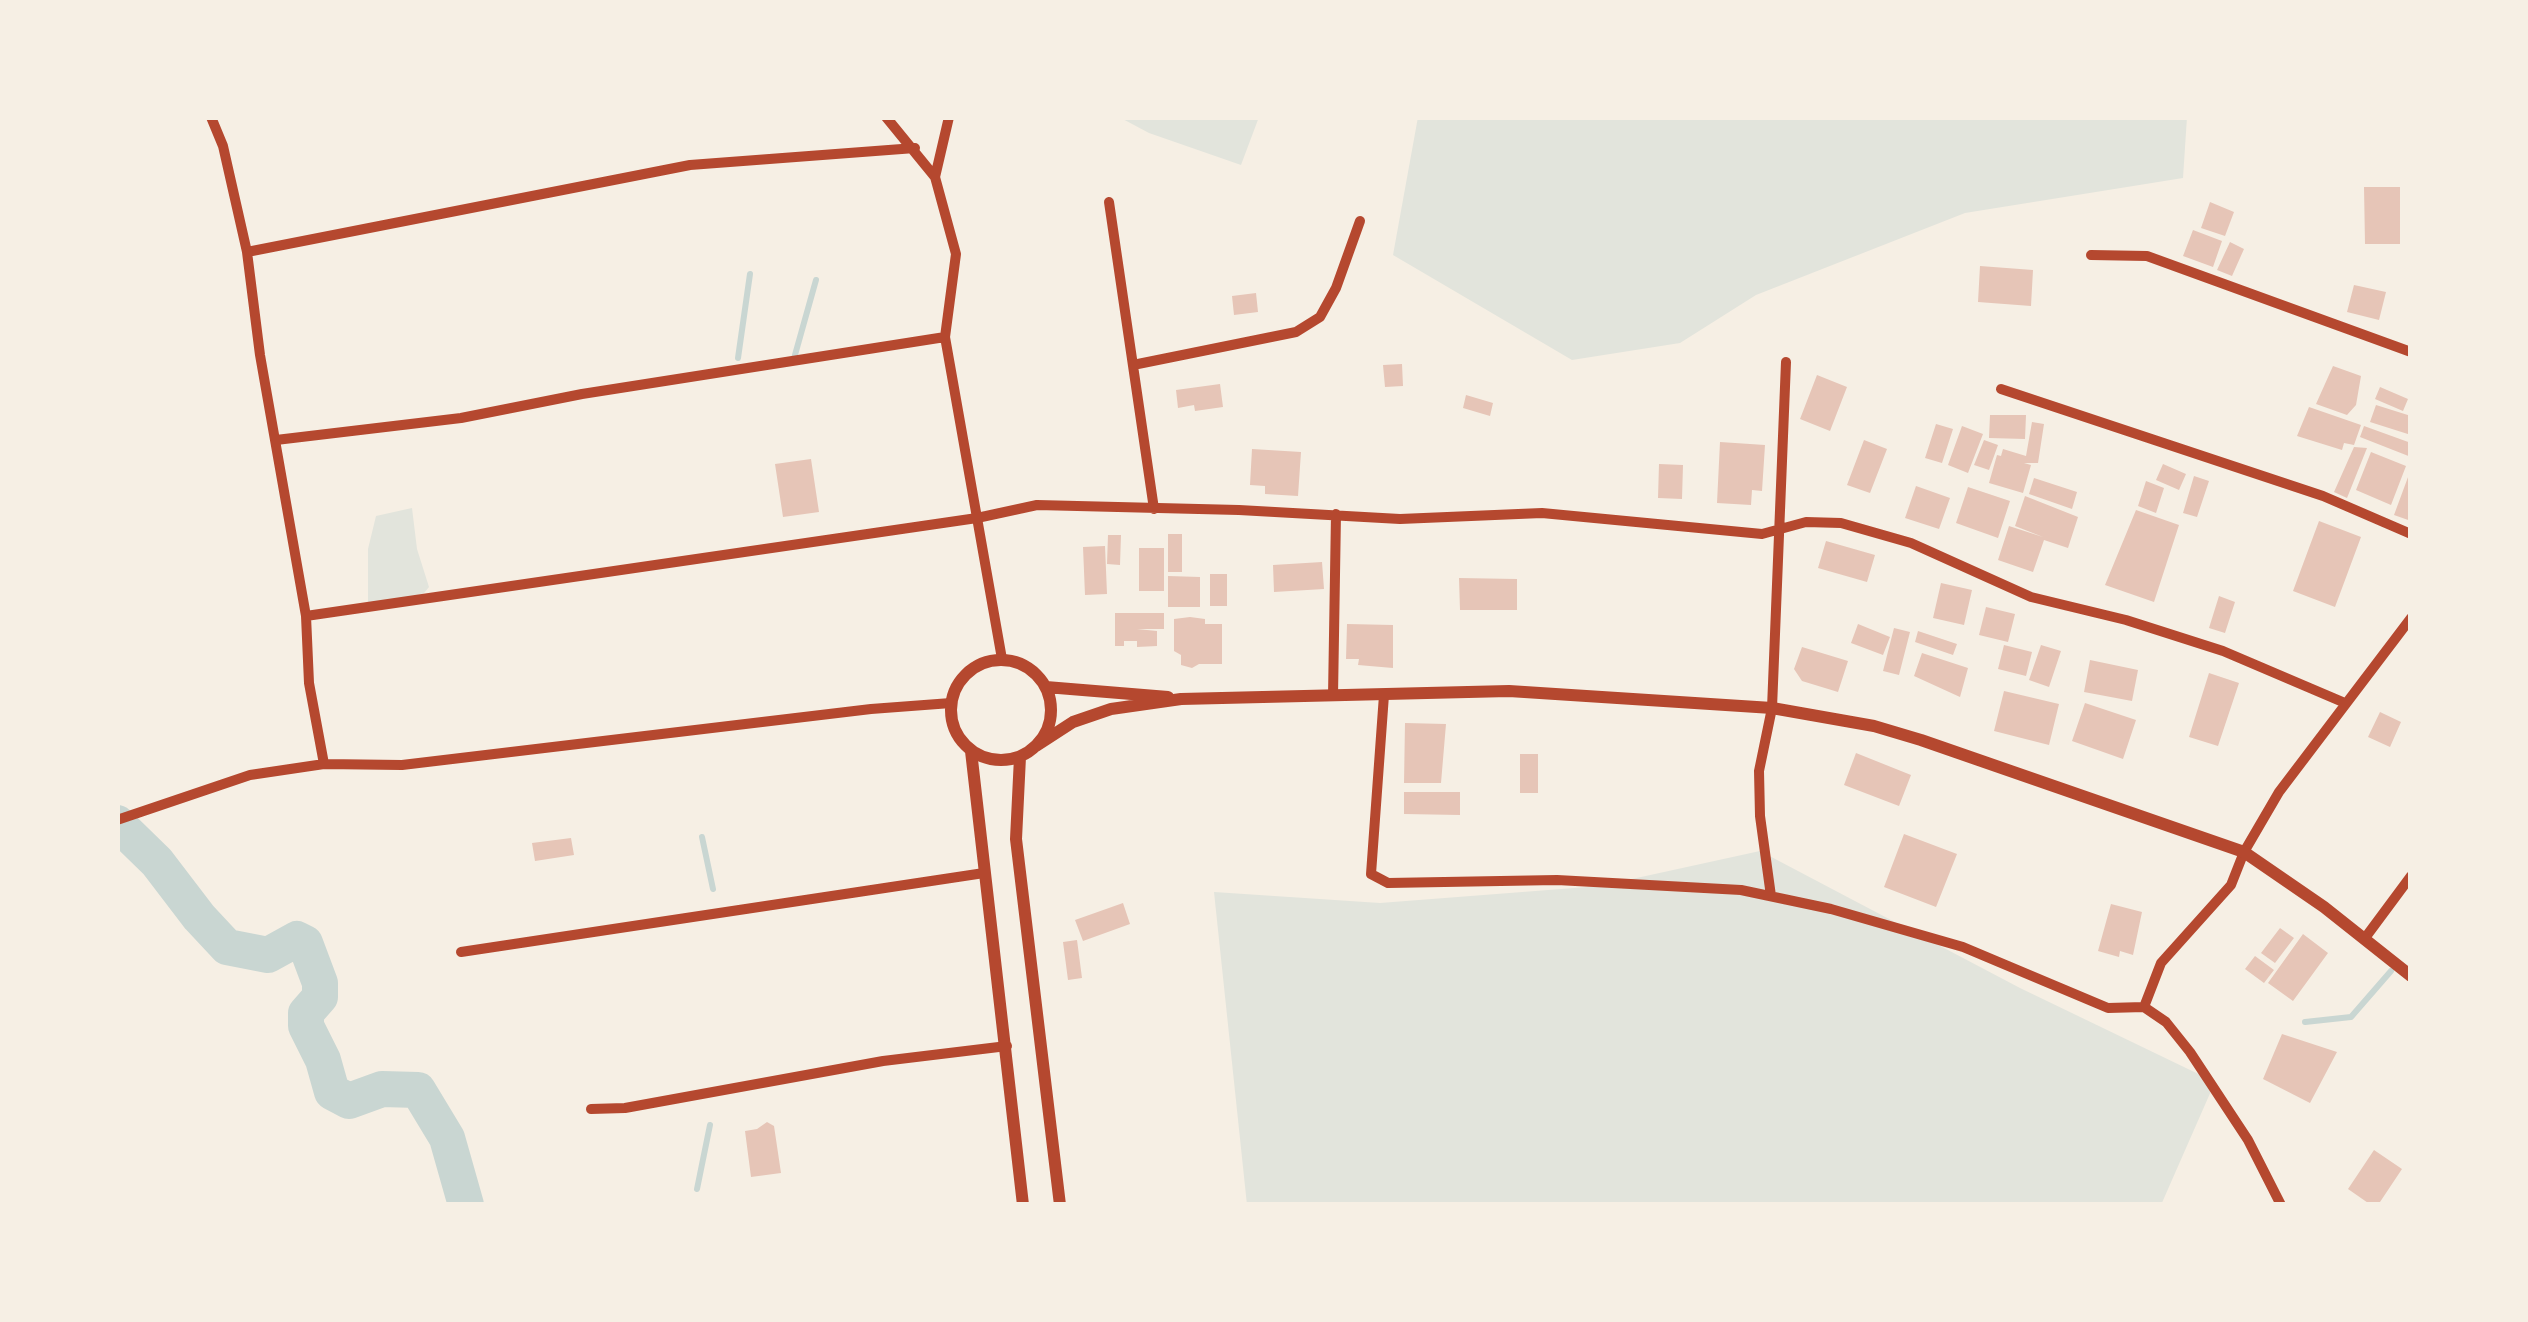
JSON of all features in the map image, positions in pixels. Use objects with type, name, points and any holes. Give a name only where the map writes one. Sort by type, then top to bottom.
[{"type":"street","points":[[212,117],[224,146],[247,252],[306,616],[309,682],[324,764]]},
{"type":"street","points":[[886,117],[935,176],[956,254],[945,338],[1002,659]]},
{"type":"street","points":[[935,176],[949,117]]},
{"type":"street","points":[[247,252],[690,165],[915,148]]},
{"type":"street","points":[[1109,202],[1154,509]]},
{"type":"street","points":[[1133,365],[1296,332],[1308,325],[1320,317],[1336,288],[1360,221]]},
{"type":"street","points":[[2091,254],[2147,256],[2411,352]]},
{"type":"street","points":[[276,440],[461,418],[605,390],[945,338]]},
{"type":"street","points":[[1771,896],[1760,816],[1760,771],[1772,708],[1786,362]]},
{"type":"street","points":[[2001,388],[2323,496],[2411,533]]},
{"type":"street","points":[[306,616],[1052,504],[1400,519],[1542,513],[1762,534],[1806,522],[1841,524],[1911,543],[2031,597],[2223,651],[2345,704]]},
{"type":"street","points":[[1333,696],[1336,514]]},
{"type":"street","points":[[2144,1007],[2162,963],[2231,885],[2243,852],[2279,792],[2411,618]]},
{"type":"street","points":[[1023,1205],[971,751],[954,730],[951,703],[955,689],[974,667],[1002,659],[1028,667],[1046,687],[1051,718],[1036,746]]},
{"type":"street","points":[[1046,687],[1181,699],[1509,691],[1772,708],[1874,726],[2243,852],[2411,976]]},
{"type":"street","points":[[1384,695],[1371,874],[1388,883],[1557,880],[1741,890],[1831,909],[1963,947],[2108,1009],[2144,1007],[2166,1022],[2189,1052],[2248,1140],[2281,1205]]},
{"type":"street","points":[[971,751],[1004,761],[1020,757],[1073,722],[1111,709],[1181,699]]},
{"type":"street","points":[[117,820],[250,775],[324,764],[402,765],[951,703]]},
{"type":"street","points":[[1020,757],[1016,839],[1060,1205]]},
{"type":"street","points":[[461,952],[984,873]]},
{"type":"street","points":[[2365,938],[2411,876]]},
{"type":"street","points":[[590,1109],[626,1108],[883,1061],[1006,1046]]},
{"type":"shaded area","points":[[1119,117],[1259,117],[1241,165],[1149,133]]},
{"type":"shaded area","points":[[1418,117],[2187,117],[2183,178],[1965,213],[1756,295],[1680,343],[1572,360],[1393,255]]},
{"type":"shaded area","points":[[412,508],[417,549],[429,587],[395,602],[368,605],[368,549],[376,516]]},
{"type":"shaded area","points":[[1760,851],[2020,988],[2215,1082],[2161,1205],[1247,1205],[1214,892],[1380,903],[1600,886]]},
{"type":"building","points":[[2364,187],[2400,187],[2400,244],[2365,244]]},
{"type":"building","points":[[2210,202],[2234,212],[2225,236],[2201,228]]},
{"type":"building","points":[[2193,230],[2222,241],[2213,267],[2183,256]]},
{"type":"building","points":[[2230,242],[2244,249],[2232,276],[2217,270]]},
{"type":"building","points":[[1980,266],[2033,270],[2031,306],[1978,302]]},
{"type":"building","points":[[2354,285],[2386,292],[2379,320],[2347,312]]},
{"type":"building","points":[[1256,293],[1258,312],[1234,315],[1232,296]]},
{"type":"building","points":[[1402,364],[1403,386],[1385,387],[1383,365]]},
{"type":"building","points":[[2333,366],[2361,376],[2356,405],[2347,415],[2316,404]]},
{"type":"building","points":[[1817,375],[1847,387],[1830,431],[1800,419]]},
{"type":"building","points":[[1220,384],[1223,407],[1178,408],[1176,390]]},
{"type":"building","points":[[2380,387],[2408,399],[2403,411],[2375,399]]},
{"type":"building","points":[[1466,395],[1493,403],[1490,416],[1463,408]]},
{"type":"building","points":[[2376,405],[2411,416],[2411,435],[2370,422]]},
{"type":"building","points":[[2309,407],[2361,425],[2354,445],[2344,443],[2342,450],[2297,436]]},
{"type":"building","points":[[1990,415],[2026,415],[2025,439],[1989,438]]},
{"type":"building","points":[[2032,422],[2044,424],[2038,463],[2024,463],[2031,465],[2023,493],[1989,483],[2003,449],[2026,456]]},
{"type":"building","points":[[1936,424],[1953,429],[1942,463],[1925,458]]},
{"type":"building","points":[[1962,426],[1983,434],[1968,473],[1948,465]]},
{"type":"building","points":[[2364,426],[2411,443],[2411,457],[2360,437]]},
{"type":"building","points":[[1864,440],[1887,449],[1870,493],[1847,485]]},
{"type":"building","points":[[1984,440],[1998,445],[1989,470],[1974,465]]},
{"type":"building","points":[[1720,442],[1765,445],[1762,491],[1752,490],[1751,505],[1717,503]]},
{"type":"building","points":[[2354,447],[2367,448],[2347,498],[2334,492]]},
{"type":"building","points":[[1252,449],[1301,452],[1298,496],[1265,494],[1265,486],[1250,485]]},
{"type":"building","points":[[2371,452],[2406,466],[2391,505],[2356,490]]},
{"type":"building","points":[[811,459],[819,512],[783,517],[775,464]]},
{"type":"building","points":[[1659,464],[1683,465],[1682,499],[1658,498]]},
{"type":"building","points":[[2163,464],[2186,474],[2179,490],[2156,480]]},
{"type":"building","points":[[2411,469],[2411,521],[2394,515]]},
{"type":"building","points":[[2194,476],[2209,481],[2197,517],[2183,513]]},
{"type":"building","points":[[2034,478],[2077,492],[2072,509],[2029,494]]},
{"type":"building","points":[[2146,481],[2164,488],[2156,513],[2138,506]]},
{"type":"building","points":[[1916,486],[1950,498],[1939,529],[1905,518]]},
{"type":"building","points":[[1968,487],[2010,501],[1998,538],[1956,523]]},
{"type":"building","points":[[2025,496],[2078,517],[2068,548],[2044,540],[2033,572],[1998,560],[2009,526],[2043,537],[2015,526]]},
{"type":"building","points":[[2136,510],[2179,525],[2154,602],[2105,585]]},
{"type":"building","points":[[2319,521],[2361,537],[2335,607],[2293,591]]},
{"type":"building","points":[[1168,534],[1182,534],[1182,572],[1168,572]]},
{"type":"building","points":[[1108,535],[1121,535],[1120,565],[1107,564]]},
{"type":"building","points":[[1826,541],[1875,555],[1867,582],[1818,568]]},
{"type":"building","points":[[1105,546],[1107,594],[1085,595],[1083,547]]},
{"type":"building","points":[[1139,548],[1164,548],[1164,591],[1139,591]]},
{"type":"building","points":[[1322,562],[1324,589],[1274,592],[1273,565]]},
{"type":"building","points":[[1210,574],[1227,574],[1227,606],[1210,606]]},
{"type":"building","points":[[1168,576],[1200,577],[1200,607],[1168,607]]},
{"type":"building","points":[[1459,578],[1517,579],[1517,610],[1460,610]]},
{"type":"building","points":[[1941,583],[1972,590],[1964,625],[1933,618]]},
{"type":"building","points":[[2219,596],[2235,602],[2225,633],[2209,628]]},
{"type":"building","points":[[1986,607],[2015,614],[2008,642],[1979,635]]},
{"type":"building","points":[[1115,613],[1164,613],[1164,629],[1137,629],[1157,631],[1157,646],[1137,647],[1137,641],[1124,641],[1124,646],[1115,646]]},
{"type":"building","points":[[1174,619],[1205,619],[1205,624],[1222,624],[1222,664],[1181,665],[1181,655],[1174,651]]},
{"type":"building","points":[[1347,624],[1393,625],[1393,668],[1358,665],[1359,659],[1346,659]]},
{"type":"building","points":[[1858,624],[1890,637],[1883,655],[1851,643]]},
{"type":"building","points":[[1894,628],[1910,632],[1899,675],[1883,671]]},
{"type":"building","points":[[1918,631],[1957,644],[1953,655],[1915,642]]},
{"type":"building","points":[[2004,645],[2032,652],[2026,676],[1998,669]]},
{"type":"building","points":[[2041,645],[2061,651],[2049,687],[2029,680]]},
{"type":"building","points":[[1802,647],[1848,661],[1838,692],[1802,681],[1794,669]]},
{"type":"building","points":[[1922,653],[1968,668],[1960,697],[1914,676]]},
{"type":"building","points":[[2090,660],[2138,670],[2132,701],[2084,692]]},
{"type":"building","points":[[2209,673],[2239,683],[2218,746],[2189,737]]},
{"type":"building","points":[[2004,691],[2059,704],[2049,745],[1994,731]]},
{"type":"building","points":[[2085,703],[2136,720],[2123,759],[2072,741]]},
{"type":"building","points":[[2380,712],[2401,722],[2390,747],[2368,737]]},
{"type":"building","points":[[1405,723],[1446,724],[1441,783],[1404,783]]},
{"type":"building","points":[[1856,753],[1911,775],[1899,806],[1844,785]]},
{"type":"building","points":[[1520,754],[1538,754],[1538,793],[1520,793]]},
{"type":"building","points":[[1404,792],[1460,792],[1460,815],[1404,814]]},
{"type":"building","points":[[1904,834],[1957,854],[1936,907],[1884,887]]},
{"type":"building","points":[[571,838],[574,855],[535,861],[532,843]]},
{"type":"building","points":[[1123,903],[1130,924],[1083,941],[1075,920]]},
{"type":"building","points":[[2111,904],[2142,912],[2133,955],[2098,951]]},
{"type":"building","points":[[2280,928],[2294,938],[2275,963],[2261,953]]},
{"type":"building","points":[[2303,934],[2328,953],[2293,1001],[2268,983]]},
{"type":"building","points":[[1077,940],[1082,978],[1068,980],[1063,942]]},
{"type":"building","points":[[2255,956],[2274,970],[2264,983],[2245,969]]},
{"type":"building","points":[[2282,1034],[2337,1052],[2310,1103],[2263,1079]]},
{"type":"building","points":[[767,1122],[774,1126],[781,1173],[751,1177],[745,1131]]},
{"type":"building","points":[[2374,1150],[2402,1169],[2378,1205],[2348,1189]]},
{"type":"waterway","points":[[738,358],[750,274]]},
{"type":"waterway","points":[[793,362],[816,280]]},
{"type":"waterway","points":[[117,823],[157,862],[227,947],[268,955],[297,939],[305,943],[320,983],[320,997],[306,1013],[306,1026],[332,1092],[349,1101],[382,1089],[418,1090],[447,1138],[466,1205]]},
{"type":"waterway","points":[[702,837],[713,889]]},
{"type":"waterway","points":[[2305,1022],[2351,1017],[2391,971]]},
{"type":"waterway","points":[[697,1189],[710,1125]]}]
